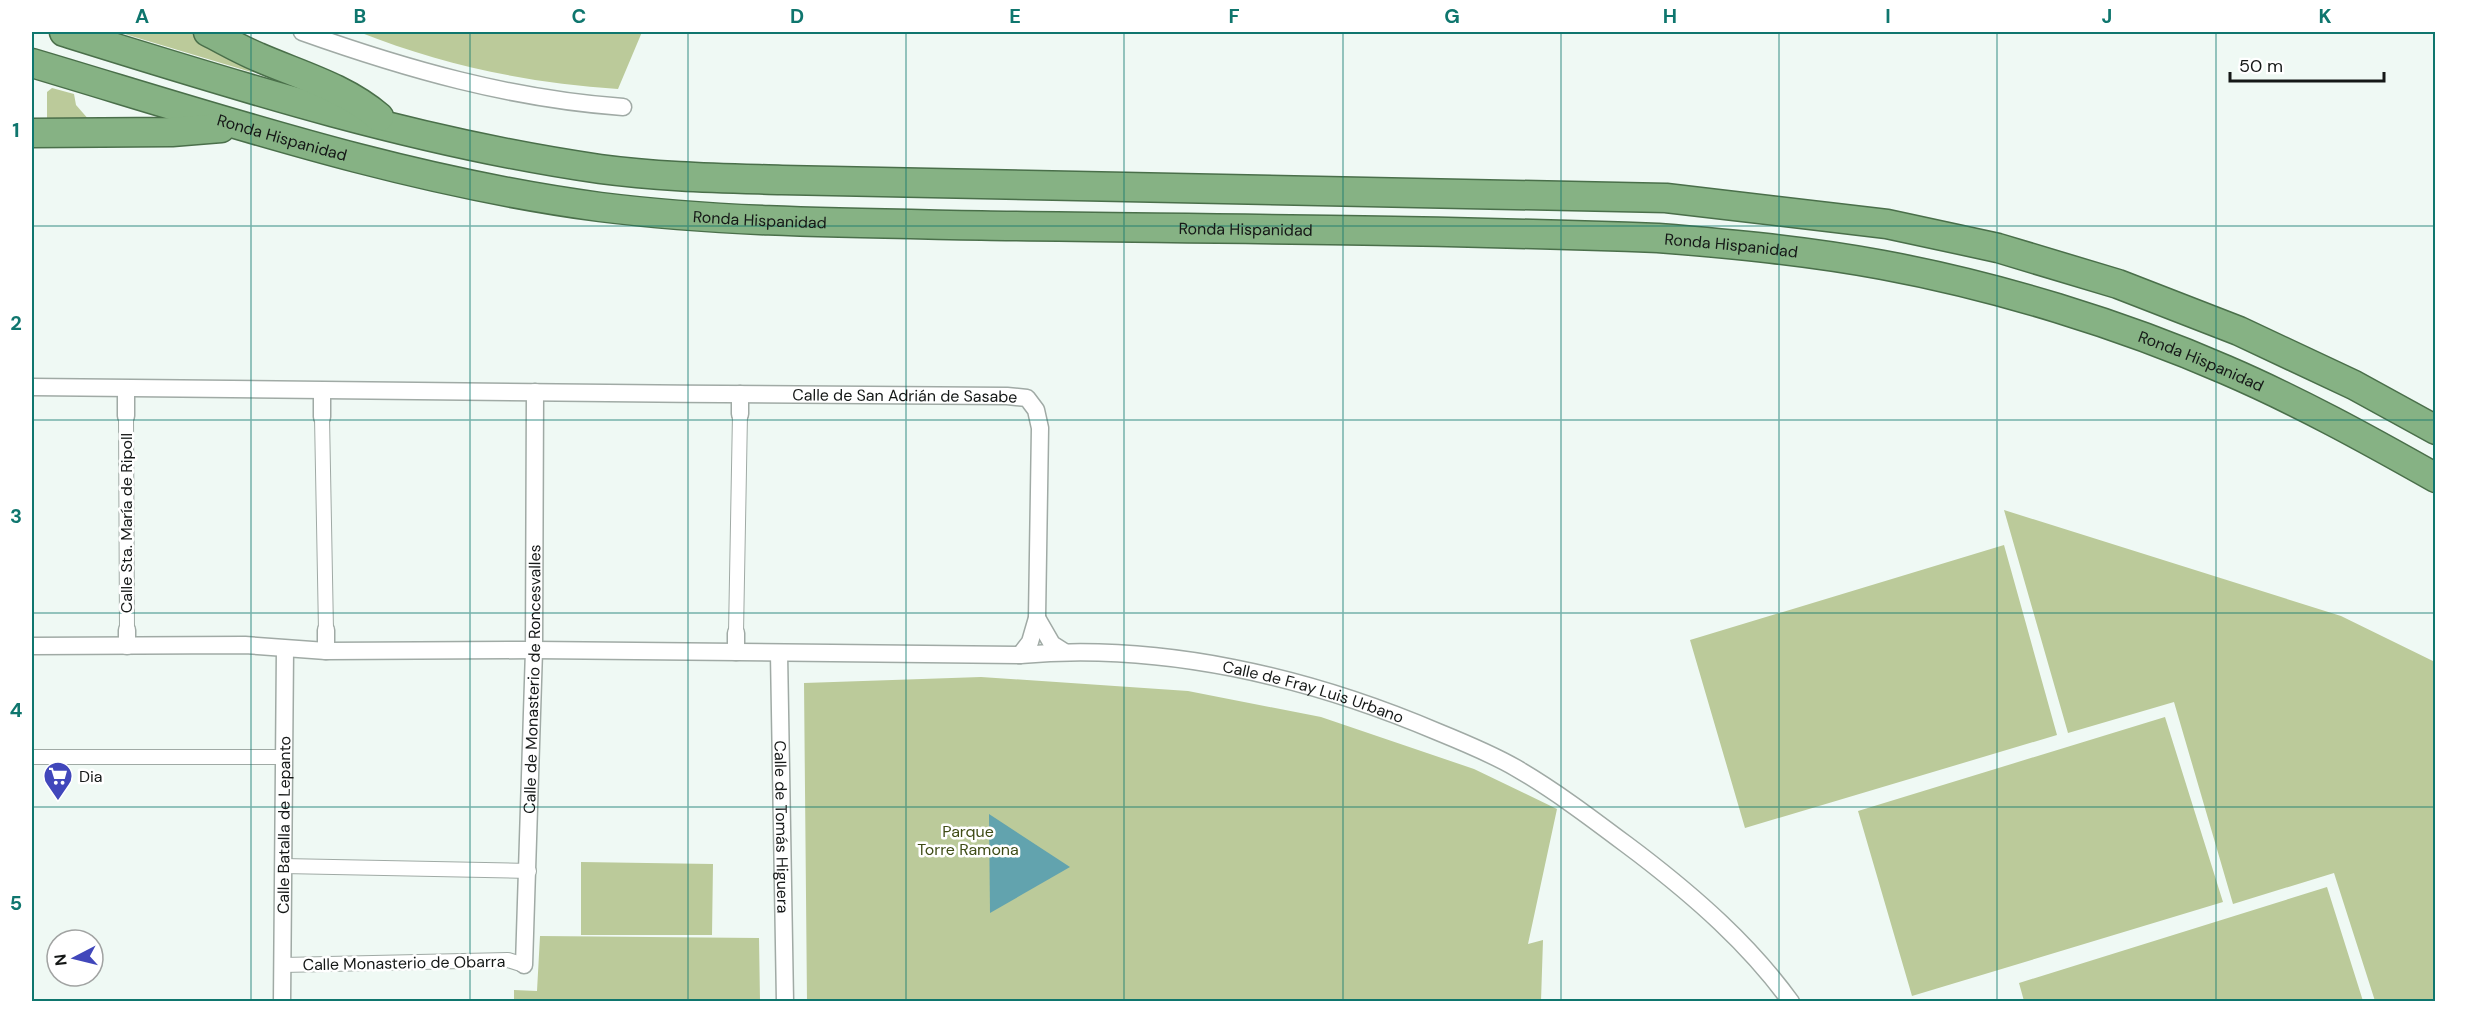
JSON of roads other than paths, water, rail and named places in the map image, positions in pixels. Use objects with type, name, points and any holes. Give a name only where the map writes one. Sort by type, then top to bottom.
[{"type":"highway","points":[[64,32],[207,76],[389,126],[601,169],[688,177],[1599,195],[1741,205],[1887,224],[1998,248],[2118,284],[2239,332],[2354,385],[2436,430]]},
{"type":"highway","points":[[208,32],[256,57],[333,87],[363,103],[389,126]]},
{"type":"highway","name":"Ronda Hispanidad","points":[[32,63],[235,126],[354,158],[498,192],[690,217],[864,223],[1647,237],[1740,245],[1883,265],[1992,290],[2110,327],[2225,369],[2340,424],[2436,478]]},
{"type":"highway","points":[[32,133],[172,132],[235,126]]},
{"type":"street","points":[[302,32],[383,61],[506,92],[578,104],[622,107]]},
{"type":"street","name":"Calle de San Adrián de Sasabe","points":[[32,387],[1027,398],[1036,410],[1040,428],[1037,618],[1030,642],[1020,656]]},
{"type":"street","points":[[126,389],[126,416]]},
{"type":"street","points":[[322,392],[326,651]]},
{"type":"street","name":"Calle de Monasterio de Roncesvalles","points":[[524,965],[529,871],[534,650],[535,392]]},
{"type":"street","points":[[736,652],[740,394]]},
{"type":"street","name":"Calle Sta. María de Ripoll","points":[[126,416],[127,638]]},
{"type":"street","points":[[1037,618],[1052,644],[1063,651]]},
{"type":"street","name":"Calle de Fray Luis Urbano","points":[[32,646],[127,638],[326,651],[534,650],[1020,656],[1063,651],[1188,661],[1262,675],[1336,694],[1405,718],[1514,767],[1552,790],[1676,883],[1750,953],[1791,1002]]},
{"type":"street","name":"Calle Batalla de Lepanto","points":[[282,1002],[285,649]]},
{"type":"street","name":"Calle de Tomás Higuera","points":[[779,653],[784,1002]]},
{"type":"street","points":[[32,757],[284,757]]},
{"type":"street","points":[[283,866],[529,871]]},
{"type":"street","name":"Calle Monasterio de Obarra","points":[[283,965],[508,960],[524,965]]},
{"type":"water","points":[[989,814],[1070,867],[990,913]]},
{"type":"place","name":"Dia","points":[[58,802]]},
{"type":"park label","name":"Parque Torre Ramona","points":[[968,840]]}]
